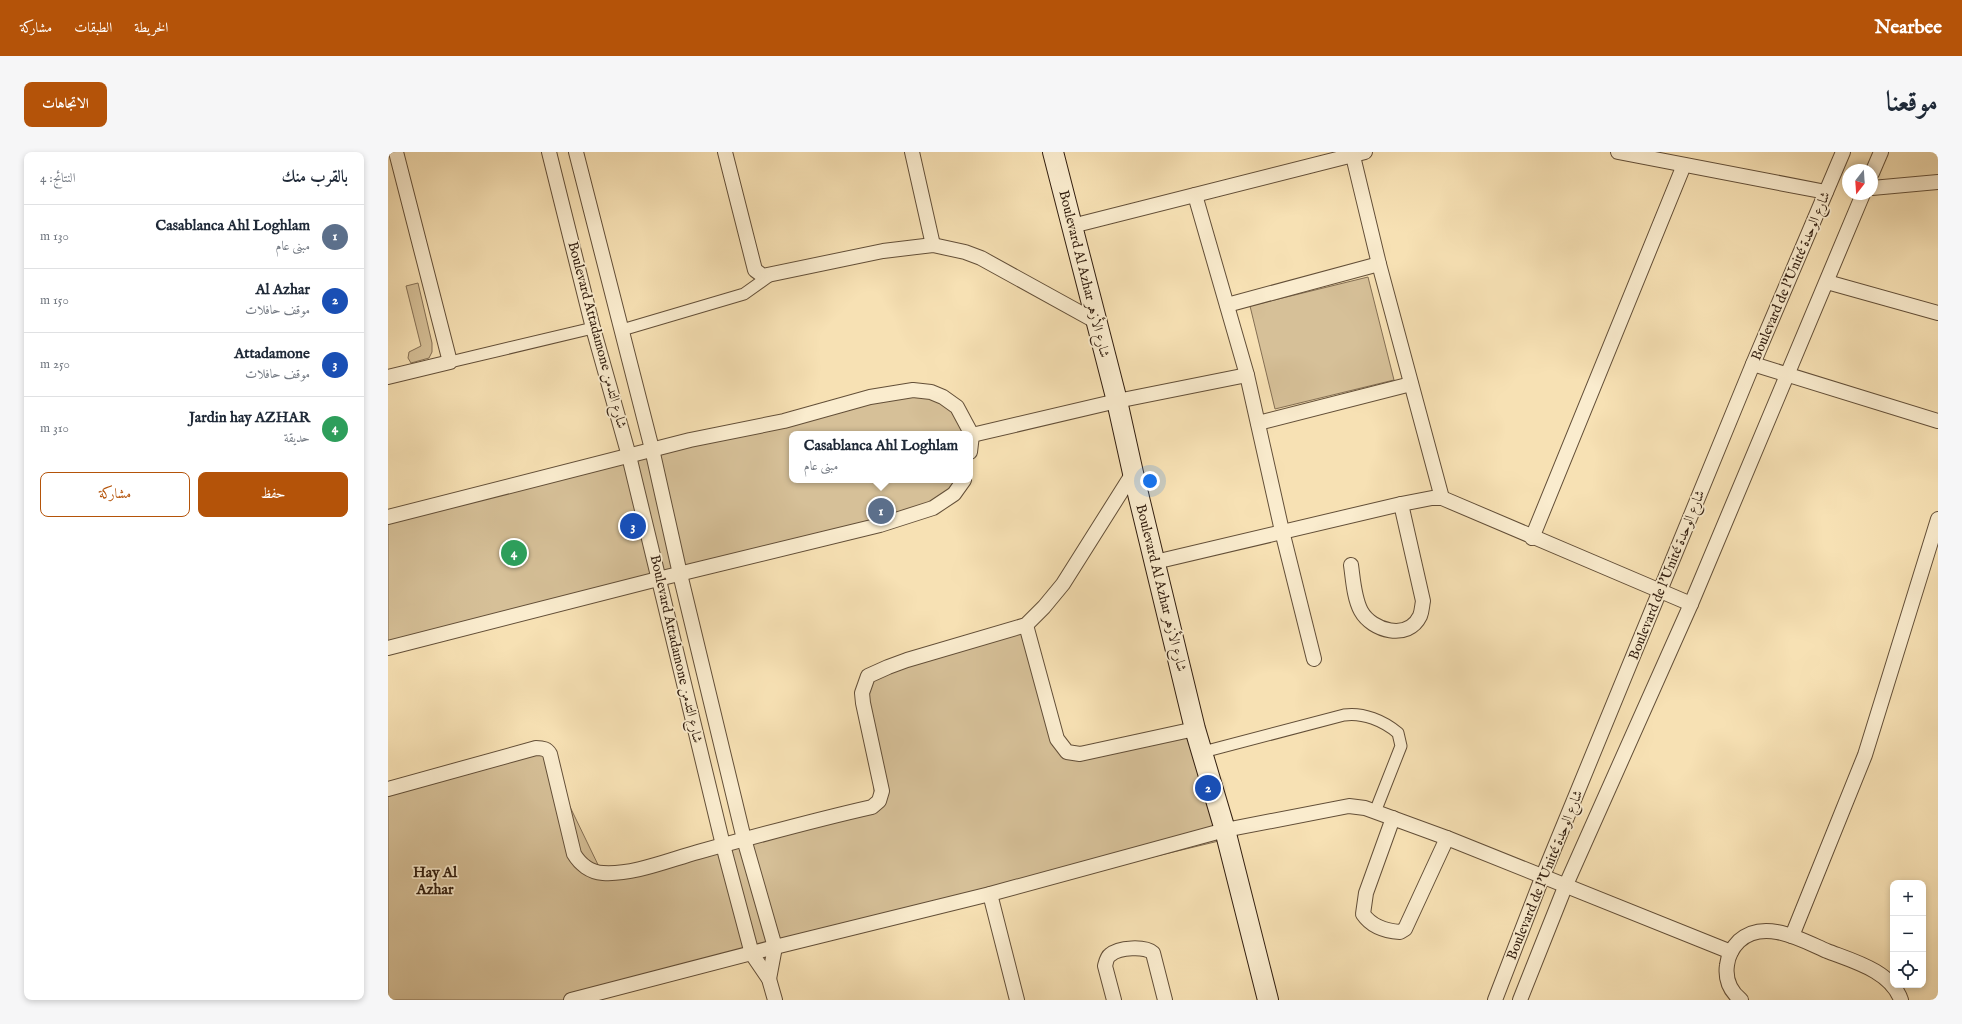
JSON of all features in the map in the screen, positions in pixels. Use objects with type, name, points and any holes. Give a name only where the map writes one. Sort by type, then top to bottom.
[{"type":"main road","name":"Boulevard Al Azhar شارع الأزهر","points":[[1053,152],[1117,401],[1195,729],[1226,830],[1268,1000]]},
{"type":"street","points":[[396,152],[450,362]]},
{"type":"street","name":"Boulevard Attadamone شارع التدمن","points":[[549,152],[593,328],[630,456],[658,579],[723,845],[752,954],[770,979]]},
{"type":"street","name":"Boulevard Attadamone شارع التدمن","points":[[576,152],[652,449],[680,574],[744,838],[775,947],[770,979],[775,1000]]},
{"type":"street","points":[[725,152],[755,270],[763,276],[883,251],[933,245],[965,252],[982,258],[1097,322]]},
{"type":"street","points":[[912,152],[933,245]]},
{"type":"street","points":[[1618,152],[1826,192]]},
{"type":"street","name":"Boulevard de l'Unité شارع الوحدة","points":[[1495,1000],[1542,878],[1754,364],[1844,152]]},
{"type":"street","points":[[1876,164],[1881,152]]},
{"type":"street","points":[[1072,226],[1356,153],[1379,264],[1442,498]]},
{"type":"street","points":[[1532,538],[1684,165]]},
{"type":"street","points":[[1878,187],[1938,182]]},
{"type":"street","points":[[1195,195],[1247,375],[1282,531],[1314,659]]},
{"type":"street","name":"Boulevard de l'Unité شارع الوحدة","points":[[1520,1000],[1565,887],[1691,604],[1861,200]]},
{"type":"street","points":[[1227,305],[1379,264]]},
{"type":"street","points":[[622,330],[744,294],[772,274]]},
{"type":"street","points":[[1827,282],[1938,313]]},
{"type":"street","points":[[388,378],[593,328]]},
{"type":"street","points":[[1754,364],[1938,421]]},
{"type":"street","points":[[973,435],[1117,401],[1247,375]]},
{"type":"street","points":[[1258,423],[1412,384]]},
{"type":"street","points":[[388,517],[630,456],[652,449],[784,421],[870,398],[913,390],[931,392],[943,397],[957,407],[970,431]]},
{"type":"street","points":[[388,789],[536,748],[542,748],[547,750],[550,754],[574,854],[578,861],[589,869],[602,873],[629,871],[744,838],[872,807],[879,801],[881,788],[862,693],[868,676],[908,660],[1026,625],[1044,607],[1063,584],[1133,473]]},
{"type":"street","points":[[388,648],[658,579],[880,525],[933,508],[954,494],[962,483]]},
{"type":"street","points":[[1155,562],[1401,504],[1432,498],[1442,498],[1532,538],[1691,604]]},
{"type":"street","points":[[1351,565],[1360,610],[1374,626],[1389,631],[1406,628],[1414,624],[1421,613],[1423,601],[1401,504]]},
{"type":"street","points":[[1792,936],[1866,755],[1938,519]]},
{"type":"street","points":[[1026,625],[1057,739],[1066,752],[1080,754],[1195,729]]},
{"type":"street","points":[[1203,752],[1344,715],[1353,713],[1366,715],[1398,733],[1401,746],[1374,812]]},
{"type":"street","points":[[571,1000],[775,947],[990,894],[1226,830],[1349,806],[1393,818],[1447,838],[1542,878],[1731,952]]},
{"type":"street","points":[[1393,818],[1366,893],[1363,914],[1371,923],[1382,928],[1400,932],[1405,929],[1447,838]]},
{"type":"street","points":[[990,894],[1018,1000]]},
{"type":"street","points":[[1741,1000],[1731,990],[1727,981],[1726,971],[1731,952],[1743,938],[1753,932],[1765,930],[1792,936],[1881,975],[1891,984],[1901,1000]]},
{"type":"street","points":[[1114,1000],[1105,966],[1106,961],[1110,955],[1114,953],[1135,949],[1147,950],[1153,953],[1165,1000]]},
{"type":"shaded area","points":[[1368,277],[1394,380],[1275,409],[1250,306]]},
{"type":"shaded area","points":[[418,283],[432,343],[432,352],[429,358],[411,363],[408,358],[409,352],[421,346],[406,286]]},
{"type":"shaded area","points":[[902,388],[935,394],[959,412],[971,431],[789,431],[789,483],[959,483],[917,512],[388,647],[388,519]]},
{"type":"shaded area","points":[[973,434],[975,437],[973,451]]},
{"type":"shaded area","points":[[1026,625],[1068,759],[1200,731],[1227,839],[752,954],[587,1000],[388,1000],[388,790],[544,753],[602,873],[875,807],[868,676]]},
{"type":"place","name":"Casablanca Ahl Loghlam","points":[[881,511]]},
{"type":"place","name":"Attadamone","points":[[633,526]]},
{"type":"place","name":"Jardin hay AZHAR","points":[[514,553]]},
{"type":"place","name":"Al Azhar","points":[[1208,788]]},
{"type":"district","name":"Hay Al Azhar","points":[[435,880]]}]
